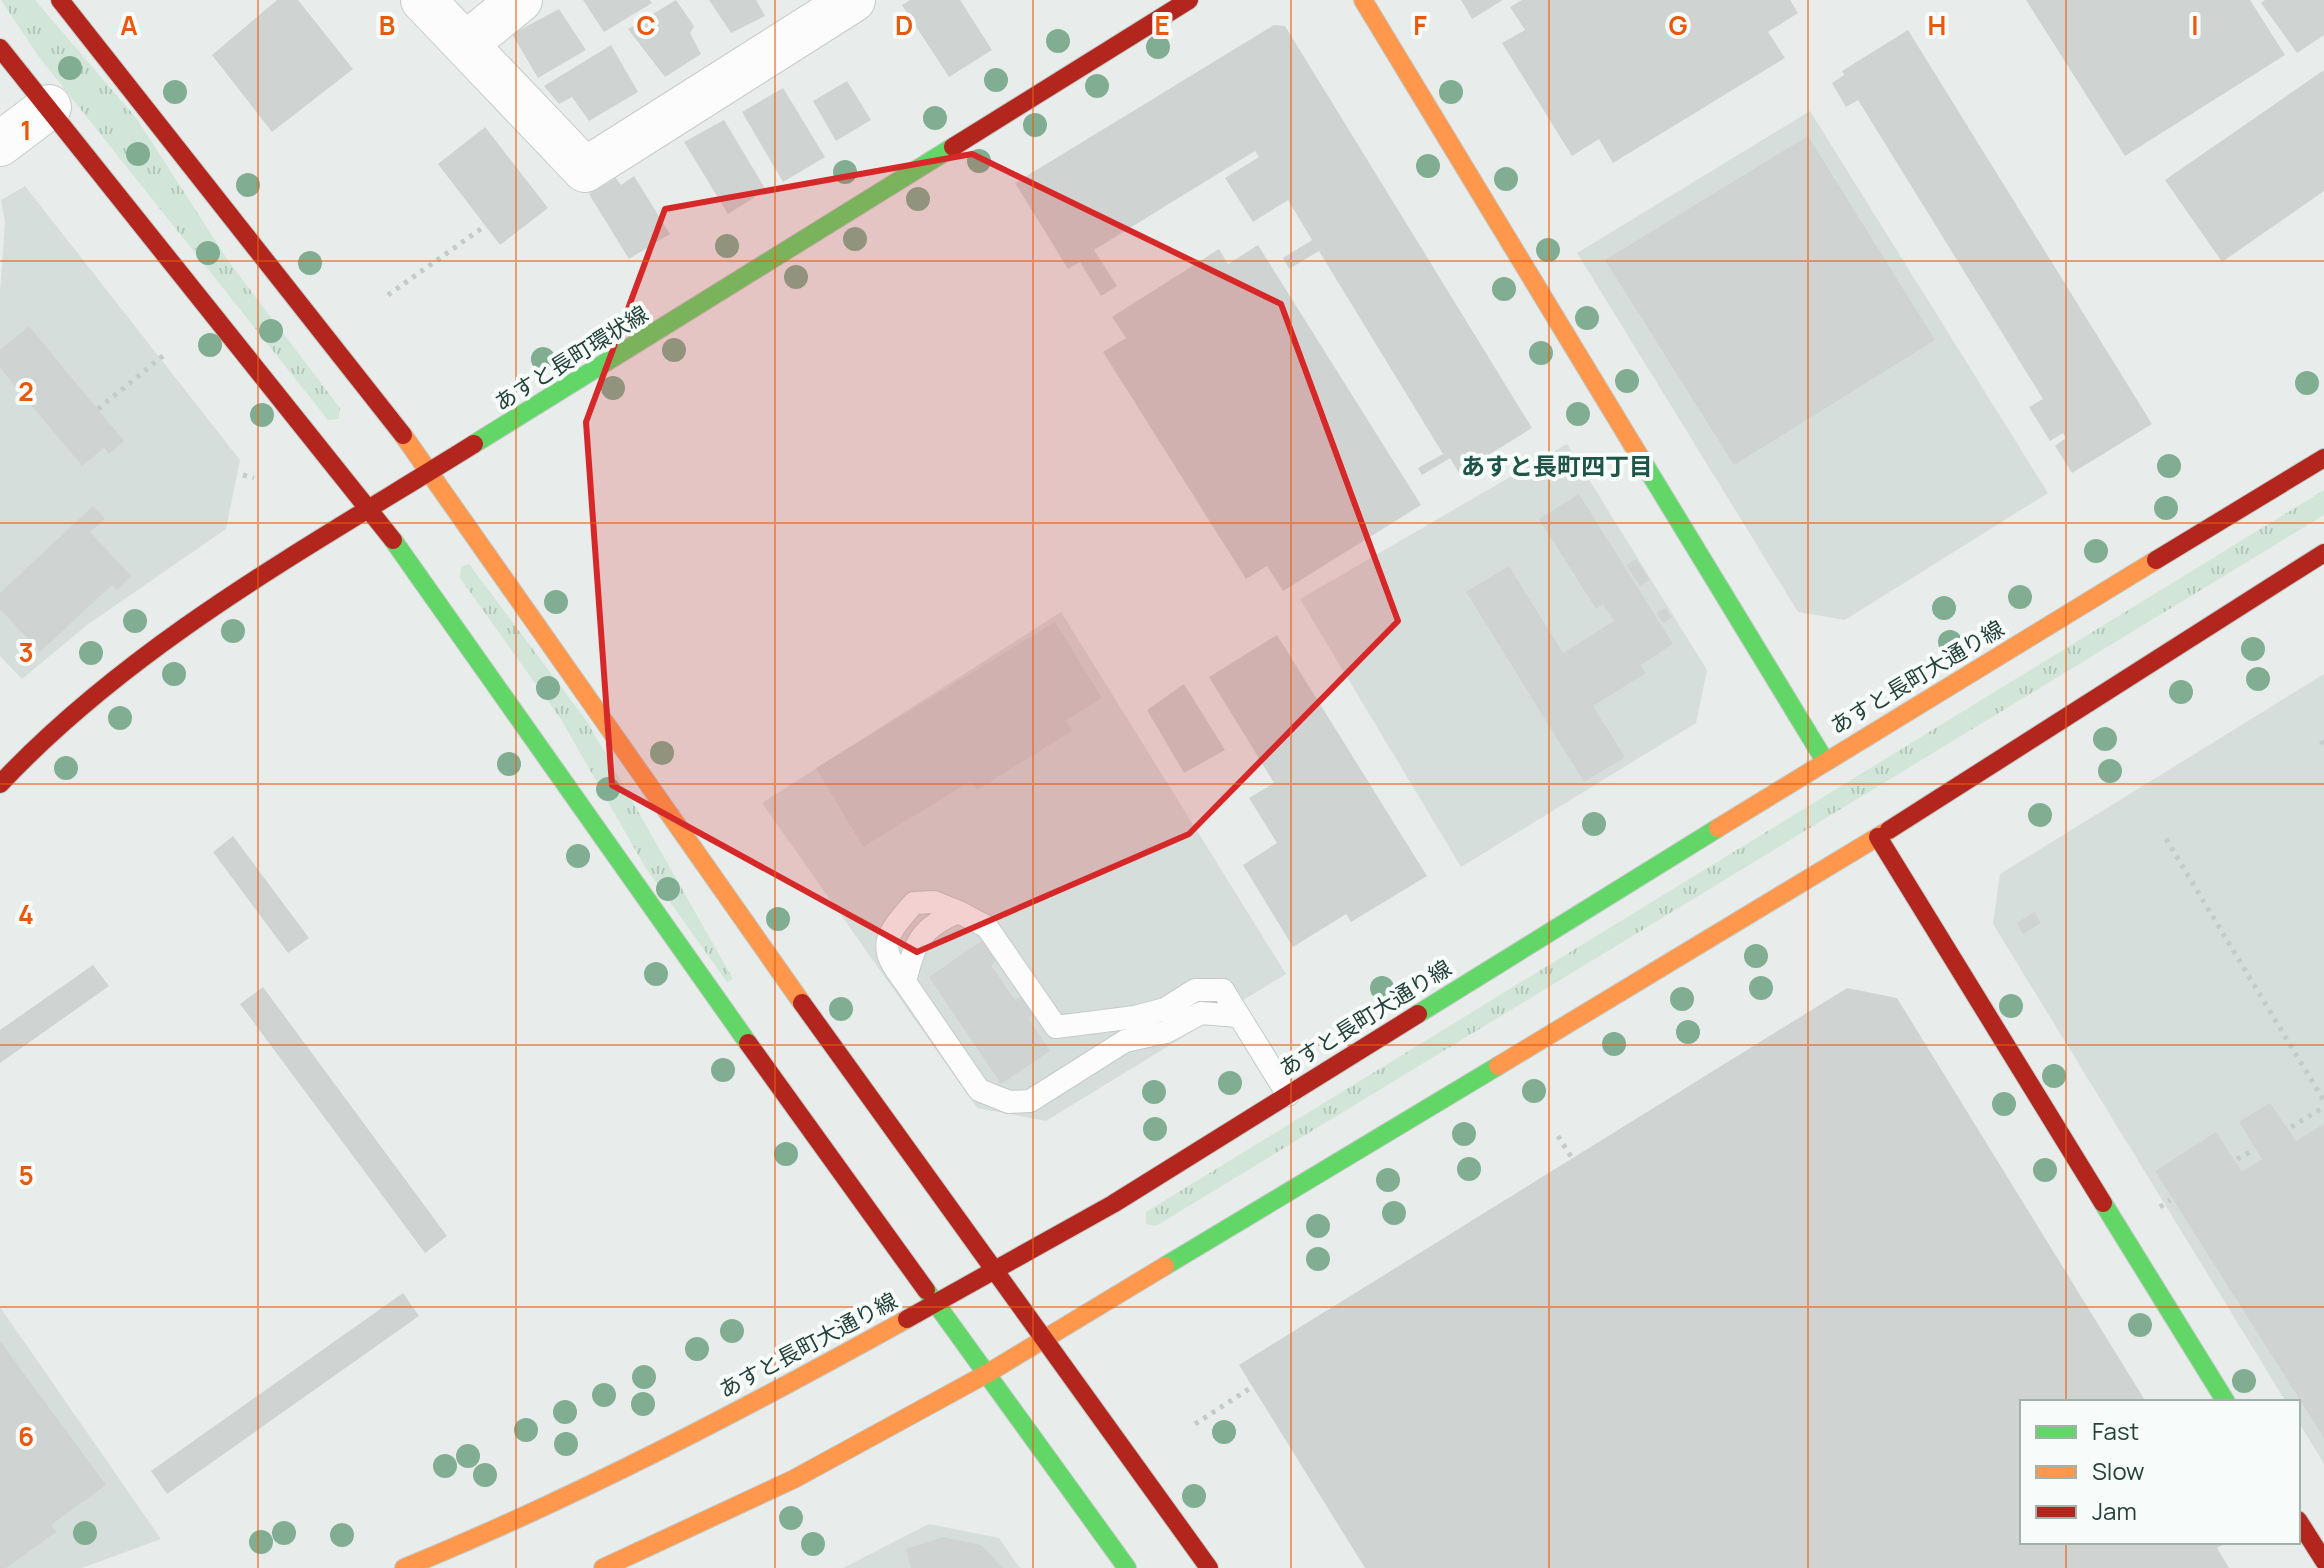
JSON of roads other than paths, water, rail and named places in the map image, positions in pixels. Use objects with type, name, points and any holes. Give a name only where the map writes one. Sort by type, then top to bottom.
[{"type":"street","points":[[60,0],[432,471],[717,885],[1209,1568]]},
{"type":"street","points":[[423,0],[585,170],[853,0]]},
{"type":"street","points":[[467,43],[520,0]]},
{"type":"street","name":"あすと長町環状線","points":[[0,784],[60,721],[132,662],[369,507],[432,471],[1189,0]]},
{"type":"street","points":[[1363,0],[1825,761]]},
{"type":"street","points":[[0,48],[369,507],[647,903],[1127,1568]]},
{"type":"street","points":[[0,144],[49,107]]},
{"type":"street","name":"あすと長町大通り線","points":[[404,1568],[487,1534],[667,1448],[1113,1204],[1825,761],[2324,458]]},
{"type":"street","points":[[603,1568],[794,1479],[988,1373],[1878,837],[2324,553]]},
{"type":"street","points":[[1878,837],[2225,1400]]},
{"type":"street","points":[[2300,1523],[2324,1561]]},
{"type":"lane","points":[[1238,1016],[1201,1013],[1166,1032],[1125,1041],[1030,1101],[1009,1102],[979,1090],[905,982],[914,944],[938,920],[959,912],[987,927],[1056,1027],[1135,1017],[1165,1009],[1195,990],[1223,990],[1288,1095]]},
{"type":"district","name":"あすと長町四丁目","points":[[1557,467]]}]
